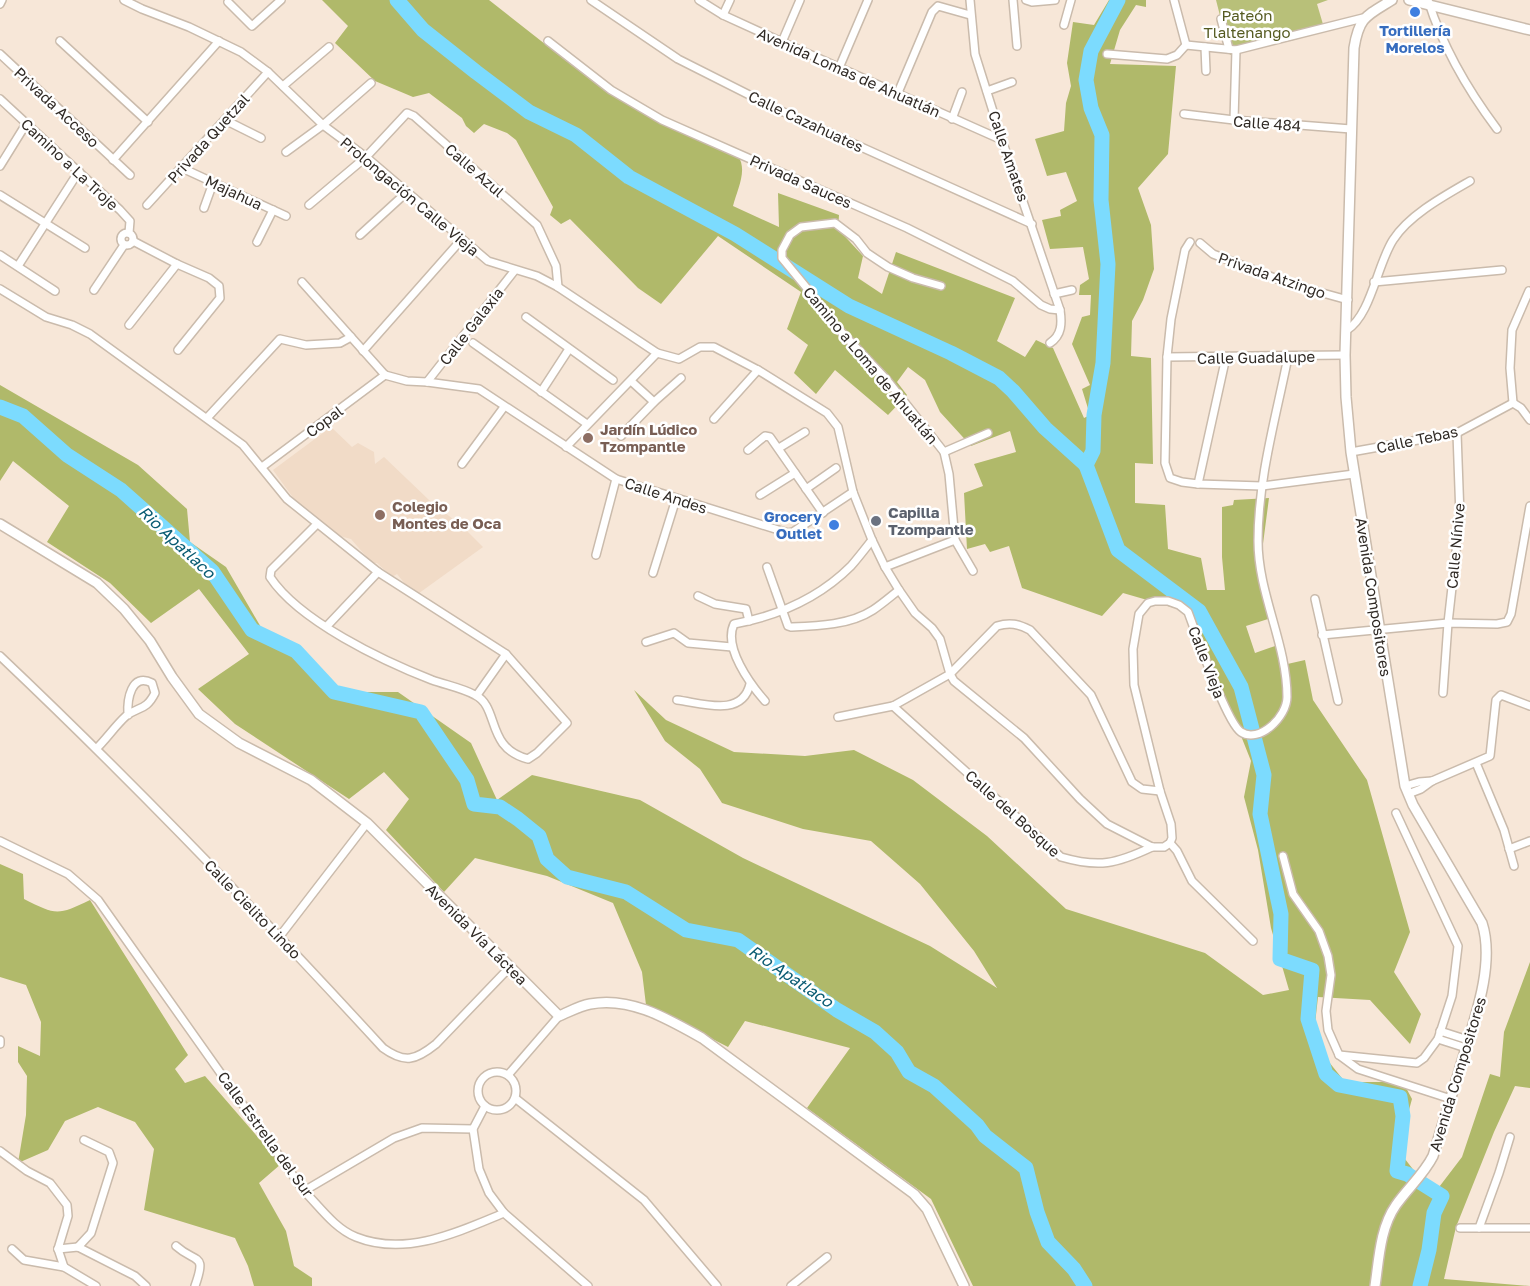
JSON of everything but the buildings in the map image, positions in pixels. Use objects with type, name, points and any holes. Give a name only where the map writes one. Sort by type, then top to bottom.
[{"type":"street","name":"Prolongación Calle Vieja","points":[[124,0],[242,52],[284,86],[323,125],[366,157],[488,261],[537,276],[558,287],[657,354]]},
{"type":"street","points":[[228,2],[252,26],[281,0]]},
{"type":"street","name":"Calle Cazahuates","points":[[591,0],[678,59],[739,90],[1032,224]]},
{"type":"street","name":"Avenida Lomas de Ahuatlán","points":[[699,0],[723,15],[897,95],[1002,140]]},
{"type":"street","points":[[723,15],[730,0]]},
{"type":"street","points":[[782,42],[800,0]]},
{"type":"street","points":[[839,68],[868,0]]},
{"type":"street","name":"Calle Amates","points":[[969,0],[975,54],[1060,310]]},
{"type":"street","points":[[1013,0],[1017,46]]},
{"type":"street","points":[[1026,0],[1032,2],[1055,0]]},
{"type":"street","points":[[1064,25],[1071,0]]},
{"type":"street","points":[[1174,0],[1186,45]]},
{"type":"street","points":[[1375,11],[1376,0]]},
{"type":"street","points":[[1186,45],[1232,49],[1363,18],[1392,0]]},
{"type":"street","points":[[1409,0],[1530,30]]},
{"type":"street","points":[[1429,5],[1456,68],[1497,129]]},
{"type":"street","points":[[897,95],[932,12],[938,6],[970,15]]},
{"type":"street","name":"Avenida Compositores","points":[[1363,18],[1356,35],[1354,48],[1351,129],[1346,355],[1350,452],[1407,790],[1478,914],[1485,933],[1482,990],[1433,1156],[1428,1166],[1396,1205],[1386,1225],[1375,1286]]},
{"type":"street","points":[[1221,19],[1232,49],[1234,120]]},
{"type":"street","points":[[60,41],[148,122]]},
{"type":"street","name":"Privada Acceso","points":[[113,160],[219,41]]},
{"type":"street","name":"Privada Sauces","points":[[548,41],[611,90],[662,120],[907,228],[1013,281],[1041,305],[1060,310]]},
{"type":"street","points":[[1107,54],[1167,59],[1177,55],[1186,45]]},
{"type":"street","points":[[284,86],[329,47]]},
{"type":"street","points":[[1205,47],[1206,71]]},
{"type":"street","name":"Privada Acceso","points":[[0,54],[130,175]]},
{"type":"street","name":"Privada Quetzal","points":[[147,205],[268,72]]},
{"type":"street","points":[[987,91],[1012,82]]},
{"type":"street","points":[[286,152],[323,125],[370,83]]},
{"type":"street","points":[[952,119],[962,92]]},
{"type":"street","name":"Camino a La Troje","points":[[0,99],[130,221],[129,233]]},
{"type":"street","name":"Calle Azul","points":[[309,205],[366,157],[407,113],[414,116],[537,225],[556,266],[558,287]]},
{"type":"street","name":"Calle 484","points":[[1184,114],[1351,129]]},
{"type":"street","points":[[225,120],[261,138]]},
{"type":"street","points":[[0,166],[26,124]]},
{"type":"street","name":"Majahua","points":[[182,168],[286,216]]},
{"type":"street","points":[[18,266],[79,171]]},
{"type":"street","points":[[1347,330],[1360,318],[1394,238],[1427,206],[1470,181]]},
{"type":"street","points":[[204,208],[213,183]]},
{"type":"street","points":[[360,235],[407,192]]},
{"type":"street","points":[[0,195],[86,248]]},
{"type":"street","points":[[256,242],[273,210]]},
{"type":"street","name":"Camino a Loma de Ahuatlán","points":[[941,286],[913,278],[888,267],[867,253],[848,232],[834,223],[801,227],[790,235],[782,250],[782,258],[787,266],[810,292],[833,324],[887,380],[944,452],[949,474],[955,540]]},
{"type":"street","points":[[124,245],[121,238],[123,234],[129,233],[133,241],[214,281],[221,292],[220,298],[178,350]]},
{"type":"street","points":[[363,351],[462,239]]},
{"type":"street","points":[[124,245],[128,246],[133,241]]},
{"type":"street","points":[[1190,242],[1185,250],[1171,319],[1167,357],[1165,463],[1170,478],[1175,481],[1198,484],[1262,486],[1354,474]]},
{"type":"street","name":"Privada Atzingo","points":[[1200,243],[1213,254],[1290,284],[1348,300]]},
{"type":"street","points":[[94,290],[124,245]]},
{"type":"street","points":[[0,255],[55,291]]},
{"type":"street","points":[[129,325],[177,264]]},
{"type":"street","name":"Calle Galaxia","points":[[427,382],[515,270]]},
{"type":"street","points":[[1374,282],[1502,270]]},
{"type":"street","points":[[302,282],[386,375]]},
{"type":"street","points":[[0,289],[46,317],[72,325],[90,334],[243,445],[287,499],[317,524],[378,572],[506,654],[567,723],[528,759],[516,756],[500,741],[486,707],[477,695],[398,667],[363,649],[298,605],[276,587],[270,578],[271,570],[317,524]]},
{"type":"street","points":[[1054,294],[1072,290]]},
{"type":"street","points":[[1529,291],[1512,330],[1510,368],[1513,403],[1521,408],[1530,420]]},
{"type":"street","points":[[1050,342],[1056,339],[1061,329],[1060,310]]},
{"type":"street","points":[[526,317],[613,380]]},
{"type":"street","points":[[207,418],[280,339],[306,345],[340,343],[351,337]]},
{"type":"street","points":[[474,343],[587,424]]},
{"type":"street","points":[[566,447],[657,354],[679,359],[700,347],[709,346],[758,370],[822,409],[838,427],[853,492],[885,567],[915,613],[932,628],[940,639],[950,674],[960,687],[1024,738],[1080,799],[1107,824],[1152,847],[1164,847],[1170,843],[1177,851],[1192,881],[1253,941]]},
{"type":"street","points":[[540,392],[569,348]]},
{"type":"street","name":"Calle Guadalupe","points":[[1167,357],[1346,355]]},
{"type":"street","points":[[1198,484],[1226,357]]},
{"type":"street","name":"Calle Vieja","points":[[1170,843],[1172,824],[1160,791],[1133,679],[1133,649],[1137,618],[1148,603],[1155,601],[1168,601],[1188,612],[1226,711],[1236,728],[1248,735],[1263,731],[1283,715],[1286,710],[1287,695],[1284,667],[1260,573],[1258,555],[1262,486],[1288,357]]},
{"type":"street","points":[[714,419],[758,370]]},
{"type":"street","name":"Calle Andes","points":[[386,375],[407,381],[479,389],[616,479],[788,533],[824,513],[853,492]]},
{"type":"street","name":"Copal","points":[[262,467],[386,375]]},
{"type":"street","points":[[621,435],[681,378]]},
{"type":"street","points":[[631,381],[654,402]]},
{"type":"street","name":"Calle Tebas","points":[[1350,452],[1457,433],[1513,403]]},
{"type":"street","points":[[462,464],[504,407]]},
{"type":"street","points":[[778,448],[806,432]]},
{"type":"street","points":[[944,452],[988,433]]},
{"type":"street","name":"Calle Nínive","points":[[1443,693],[1460,516],[1457,433]]},
{"type":"street","points":[[748,450],[768,436],[824,513]]},
{"type":"street","points":[[806,489],[836,468]]},
{"type":"street","points":[[760,495],[795,473]]},
{"type":"street","points":[[596,555],[616,479]]},
{"type":"street","points":[[653,573],[676,499]]},
{"type":"street","points":[[1322,635],[1448,623],[1497,624],[1507,621],[1511,614],[1530,506]]},
{"type":"street","name":"Avenida Vía Láctea","points":[[0,524],[97,583],[124,609],[150,641],[199,714],[239,743],[310,780],[367,823],[559,1016]]},
{"type":"street","points":[[765,701],[750,684],[732,646],[731,629],[734,624],[764,618],[811,597],[850,567],[872,540]]},
{"type":"street","points":[[885,567],[955,540],[973,571]]},
{"type":"street","points":[[767,567],[790,627],[824,626],[859,617],[874,610],[899,590]]},
{"type":"street","points":[[327,626],[378,572]]},
{"type":"street","points":[[698,596],[715,604],[746,609],[749,621]]},
{"type":"street","points":[[1315,599],[1338,701]]},
{"type":"street","points":[[837,717],[893,706],[950,674],[997,626],[1007,622],[1030,630],[1091,695],[1132,782],[1142,789],[1160,791]]},
{"type":"street","points":[[646,642],[674,633],[688,643],[732,646]]},
{"type":"street","points":[[477,695],[506,654]]},
{"type":"street","name":"Calle Cielito Lindo","points":[[0,656],[97,748],[280,936],[383,1048],[397,1058],[408,1059],[422,1055],[436,1044],[510,967]]},
{"type":"street","points":[[97,748],[128,715],[151,701],[155,693],[152,683],[146,680],[134,684],[129,693],[128,715]]},
{"type":"street","points":[[677,700],[726,707],[740,702],[748,692],[750,684]]},
{"type":"street","points":[[1407,790],[1421,789],[1432,781],[1490,756],[1496,700],[1501,695],[1530,706]]},
{"type":"street","name":"Calle del Bosque","points":[[893,706],[1061,857],[1084,864],[1104,864],[1131,857],[1152,847]]},
{"type":"street","points":[[1476,763],[1504,830],[1514,866]]},
{"type":"street","points":[[1339,1055],[1417,1063],[1424,1058],[1439,1035],[1452,996],[1458,946],[1396,813]]},
{"type":"street","points":[[280,936],[367,823]]},
{"type":"street","name":"Calle Estrella del Sur","points":[[0,841],[68,874],[98,900],[304,1191],[332,1220],[354,1237],[380,1244],[408,1245],[456,1232],[504,1213]]},
{"type":"street","points":[[1509,849],[1530,841]]},
{"type":"street","points":[[1283,856],[1293,894],[1319,932],[1328,956],[1330,975],[1326,1011],[1328,1030],[1339,1055],[1358,1069],[1451,1098]]},
{"type":"street","points":[[508,1076],[559,1016],[592,1004],[610,1003],[638,1007],[668,1019],[702,1038],[921,1200],[937,1226],[964,1286]]},
{"type":"street","points":[[1439,1035],[1467,1044]]},
{"type":"street","points":[[496,1072],[508,1076],[516,1086],[515,1098],[513,1103],[502,1110],[490,1109],[485,1106],[478,1095],[480,1082],[484,1077],[496,1072]]},
{"type":"street","points":[[515,1098],[644,1200],[717,1286]]},
{"type":"street","points":[[485,1106],[473,1129],[479,1169],[489,1193],[504,1213],[588,1286]]},
{"type":"street","points":[[304,1191],[394,1138],[422,1128],[473,1129]]},
{"type":"street","points":[[1479,1228],[1510,1137]]},
{"type":"street","points":[[78,1246],[91,1233],[112,1163],[109,1152],[84,1140]]},
{"type":"street","points":[[0,1151],[27,1171],[50,1183],[67,1205],[68,1216],[58,1249],[64,1267]]},
{"type":"street","points":[[1460,1228],[1530,1228]]},
{"type":"street","points":[[58,1249],[78,1246],[135,1276],[146,1286]]},
{"type":"street","points":[[176,1246],[199,1261],[201,1268],[195,1286]]},
{"type":"street","points":[[12,1249],[24,1260],[64,1267],[96,1286]]},
{"type":"street","points":[[791,1286],[827,1257]]},
{"type":"shaded area","name":"Colegio Montes de Oca","points":[[331,427],[352,447],[358,443],[374,452],[375,464],[384,457],[483,547],[415,596],[397,574],[392,577],[377,563],[372,563],[351,539],[336,535],[297,503],[273,470]]},
{"type":"green space","points":[[322,0],[489,0],[573,66],[629,102],[738,156],[742,174],[733,206],[779,227],[778,193],[839,215],[838,229],[863,256],[858,278],[882,294],[896,252],[1015,298],[997,341],[1025,357],[1036,340],[1053,348],[1084,418],[1090,415],[1082,389],[1090,385],[1072,344],[1082,317],[1090,315],[1091,295],[1079,295],[1080,285],[1089,279],[1083,247],[1050,249],[1042,220],[1061,216],[1060,210],[1077,201],[1066,172],[1047,176],[1035,139],[1064,131],[1066,103],[1071,86],[1067,63],[1073,22],[1094,25],[1109,0],[1146,0],[1146,7],[1136,5],[1120,30],[1110,64],[1176,66],[1168,154],[1138,188],[1151,225],[1154,269],[1143,300],[1132,321],[1131,356],[1151,358],[1153,464],[1135,463],[1135,503],[1165,505],[1168,549],[1201,558],[1207,590],[1225,590],[1222,557],[1222,507],[1233,505],[1234,500],[1269,498],[1261,559],[1274,617],[1246,626],[1255,653],[1278,645],[1283,665],[1305,660],[1313,700],[1367,780],[1410,932],[1394,972],[1421,1014],[1410,1044],[1370,1000],[1318,997],[1313,1042],[1345,1082],[1403,1082],[1412,1099],[1398,1150],[1433,1195],[1462,1157],[1490,1074],[1500,1077],[1504,1032],[1530,962],[1530,1088],[1515,1086],[1494,1132],[1456,1227],[1444,1279],[1530,1286],[973,1286],[931,1199],[807,1108],[850,1048],[745,1021],[728,1047],[646,1005],[642,972],[613,903],[547,876],[475,858],[444,892],[386,830],[409,799],[384,772],[349,799],[235,724],[198,689],[249,654],[199,589],[151,623],[110,583],[47,542],[69,506],[13,461],[0,481],[0,385],[138,465],[187,509],[190,542],[226,567],[262,629],[308,655],[343,692],[398,692],[471,743],[497,800],[532,775],[640,800],[743,858],[930,946],[997,988],[974,951],[920,884],[871,841],[803,829],[722,803],[700,769],[665,741],[634,690],[666,720],[734,752],[805,756],[854,750],[913,780],[987,836],[1066,909],[1205,953],[1263,995],[1289,990],[1271,928],[1258,850],[1244,797],[1251,761],[1192,613],[1123,593],[1102,616],[1022,588],[1009,546],[990,552],[985,544],[967,549],[964,493],[983,486],[974,464],[1016,452],[1010,431],[971,446],[940,412],[925,380],[908,367],[897,382],[907,395],[888,415],[835,370],[816,394],[794,373],[808,345],[787,329],[801,292],[718,236],[661,304],[638,288],[570,219],[561,224],[550,215],[553,207],[516,140],[507,133],[484,124],[474,133],[466,126],[462,118],[429,93],[413,97],[375,81],[335,43],[348,26]]},
{"type":"green space","name":"Pateón Tlaltenango","points":[[1216,0],[1328,0],[1317,4],[1325,31],[1294,40],[1236,50],[1230,55]]},
{"type":"green space","points":[[0,864],[23,874],[24,899],[50,911],[63,911],[90,900],[188,1055],[175,1069],[185,1083],[205,1076],[281,1164],[259,1183],[286,1231],[294,1266],[312,1278],[312,1286],[254,1286],[235,1238],[144,1210],[154,1149],[135,1122],[98,1107],[65,1121],[48,1150],[18,1163],[26,1115],[27,1076],[18,1062],[18,1046],[40,1056],[41,1022],[26,985],[0,977]]},
{"type":"waterway","points":[[397,0],[423,30],[476,72],[529,112],[576,135],[629,177],[735,234],[849,306],[999,378],[1045,428],[1086,465],[1093,451],[1094,415],[1103,363],[1108,264],[1101,200],[1102,135],[1091,108],[1086,80],[1091,51],[1118,0]]},
{"type":"waterway","name":"Rio Apatlaco","points":[[0,407],[23,416],[67,455],[121,490],[212,571],[252,630],[296,651],[334,692],[421,712],[467,780],[474,804],[500,807],[518,819],[539,836],[547,859],[567,877],[626,892],[686,930],[738,940],[837,1010],[875,1032],[897,1052],[909,1072],[934,1086],[977,1125],[985,1136],[1026,1168],[1037,1212],[1048,1242],[1074,1269],[1085,1286]]},
{"type":"waterway","points":[[1086,465],[1118,550],[1199,611],[1241,687],[1264,775],[1260,814],[1281,914],[1280,959],[1312,970],[1308,1019],[1326,1074],[1339,1085],[1400,1097],[1403,1116],[1397,1171],[1407,1174],[1442,1196],[1434,1213],[1429,1250],[1420,1286]]},
{"type":"place","name":"Tortillería Morelos","points":[[1415,12]]},
{"type":"place","name":"Jardín Lúdico Tzompantle","points":[[588,438]]},
{"type":"place","name":"Colegio Montes de Oca","points":[[380,515]]},
{"type":"place","name":"Capilla Tzompantle","points":[[876,521]]},
{"type":"place","name":"Grocery Outlet","points":[[834,525]]}]
